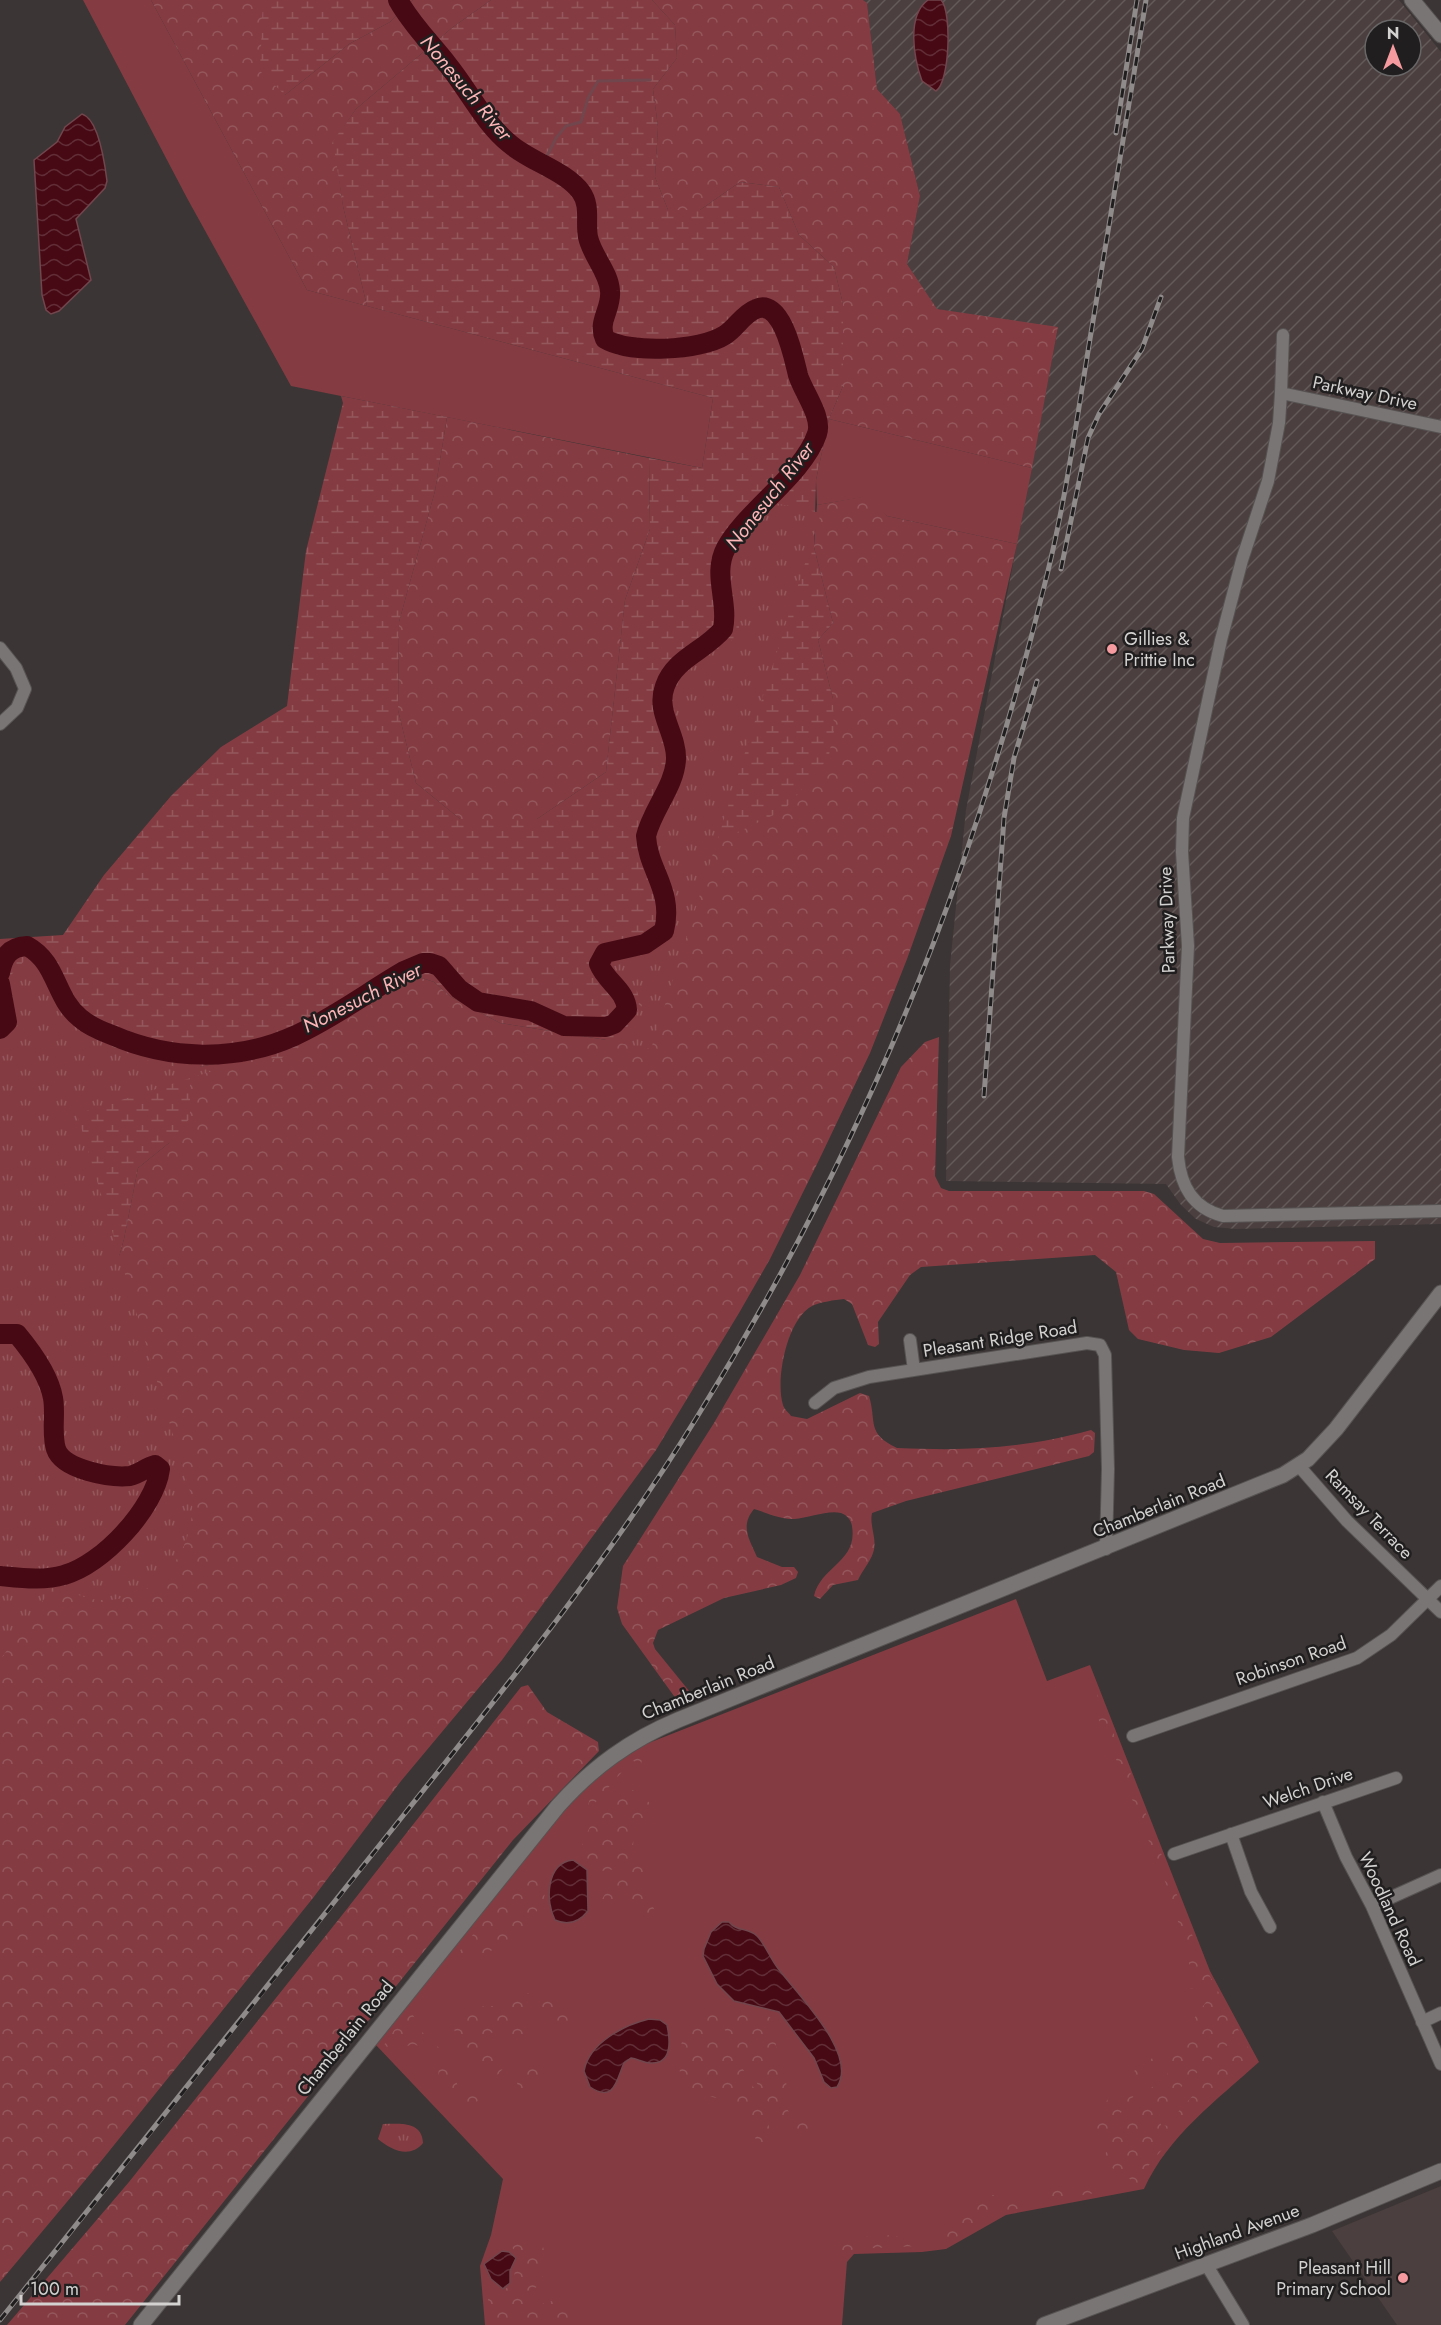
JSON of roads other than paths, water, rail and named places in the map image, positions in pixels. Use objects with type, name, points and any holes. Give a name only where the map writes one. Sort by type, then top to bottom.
[{"type":"street","points":[[1412,0],[1441,35]]},
{"type":"street","name":"Parkway Drive","points":[[1283,334],[1279,423],[1270,471],[1242,560],[1221,640],[1183,818],[1182,852],[1188,946],[1178,1130],[1180,1177],[1184,1187],[1196,1202],[1205,1209],[1223,1216],[1441,1211]]},
{"type":"street","name":"Parkway Drive","points":[[1281,393],[1441,427]]},
{"type":"street","points":[[0,648],[16,668],[25,689],[17,708],[0,724]]},
{"type":"street","name":"Chamberlain Road","points":[[141,2325],[558,1806],[604,1761],[636,1739],[684,1718],[1258,1487],[1299,1466],[1342,1422],[1441,1293]]},
{"type":"street","points":[[910,1340],[914,1370]]},
{"type":"street","name":"Pleasant Ridge Road","points":[[815,1403],[827,1393],[851,1381],[1087,1343],[1100,1345],[1105,1355],[1108,1469],[1106,1549]]},
{"type":"street","name":"Ramsay Terrace","points":[[1299,1466],[1347,1521],[1441,1612]]},
{"type":"street","name":"Robinson Road","points":[[1133,1736],[1357,1658],[1391,1635],[1441,1586]]},
{"type":"street","name":"Welch Drive","points":[[1174,1854],[1396,1778]]},
{"type":"street","name":"Woodland Road","points":[[1323,1802],[1346,1857],[1372,1906],[1441,2064]]},
{"type":"street","points":[[1231,1834],[1251,1892],[1270,1927]]},
{"type":"street","points":[[1372,1906],[1441,1875]]},
{"type":"street","points":[[1422,2022],[1441,2013]]},
{"type":"street","name":"Highland Avenue","points":[[1044,2325],[1349,2211],[1441,2171]]},
{"type":"street","points":[[1206,2264],[1243,2325]]},
{"type":"water","points":[[928,0],[941,0],[947,18],[947,61],[941,85],[936,91],[922,81],[915,50],[914,27],[921,7]]},
{"type":"water","points":[[82,114],[93,124],[97,133],[107,181],[105,188],[76,219],[91,280],[59,311],[51,314],[46,310],[42,295],[34,160],[57,142],[65,127]]},
{"type":"water","points":[[573,1860],[587,1870],[588,1911],[577,1920],[564,1923],[555,1920],[552,1912],[550,1884],[557,1868]]},
{"type":"water","points":[[722,1922],[729,1922],[757,1936],[777,1967],[822,2024],[840,2058],[842,2073],[837,2087],[831,2088],[824,2082],[814,2058],[779,2012],[734,2001],[717,1984],[703,1956],[711,1932]]},
{"type":"water","points":[[649,2019],[660,2020],[667,2025],[669,2037],[667,2055],[658,2062],[651,2063],[631,2058],[624,2063],[617,2082],[610,2091],[605,2093],[590,2087],[584,2071],[593,2052],[600,2044],[619,2031]]},
{"type":"water","points":[[502,2251],[509,2252],[516,2258],[510,2271],[510,2283],[503,2289],[491,2279],[484,2264]]},
{"type":"waterway","name":"Nonesuch River","points":[[0,973],[8,954],[16,948],[27,946],[45,961],[72,1010],[91,1026],[156,1049],[203,1055],[226,1054],[272,1044],[294,1036],[336,1014],[404,971],[423,963],[439,966],[459,989],[478,1002],[531,1011],[564,1026],[606,1027],[614,1024],[627,1010],[620,991],[606,976],[599,964],[605,953],[645,944],[664,931],[666,904],[651,860],[646,836],[675,769],[675,750],[664,714],[665,686],[683,661],[716,637],[723,629],[724,609],[720,568],[726,548],[747,520],[800,464],[817,434],[817,420],[812,404],[800,382],[790,344],[780,320],[773,312],[765,308],[751,311],[725,335],[699,344],[647,349],[616,344],[605,339],[603,326],[609,304],[609,284],[590,244],[586,203],[581,192],[567,178],[518,150],[501,136],[484,117],[456,75],[415,26],[398,0]]},
{"type":"waterway","points":[[542,166],[556,138],[566,126],[581,122],[588,98],[598,81],[650,80]]},
{"type":"waterway","name":"Nonesuch River","points":[[0,984],[7,1022],[0,1029]]},
{"type":"waterway","name":"Nonesuch River","points":[[0,1334],[17,1334],[44,1372],[53,1398],[55,1443],[60,1456],[77,1467],[111,1476],[130,1476],[155,1465],[160,1469],[148,1501],[137,1517],[124,1533],[94,1560],[79,1569],[56,1577],[0,1576]]},
{"type":"railway","points":[[1116,133],[1137,0]]},
{"type":"railway","points":[[0,2320],[255,2003],[558,1619],[594,1570],[664,1469],[736,1352],[774,1286],[844,1150],[907,1011],[935,940],[985,796],[1028,649],[1047,575],[1066,483],[1146,0]]},
{"type":"railway","points":[[1061,569],[1088,438],[1099,414],[1142,349],[1161,297]]},
{"type":"railway","points":[[984,1096],[1004,818],[1014,758],[1037,681]]},
{"type":"place","name":"Gillies & Prittie Inc","points":[[1112,649]]},
{"type":"place","name":"Pleasant Hill Primary School","points":[[1403,2278]]}]
